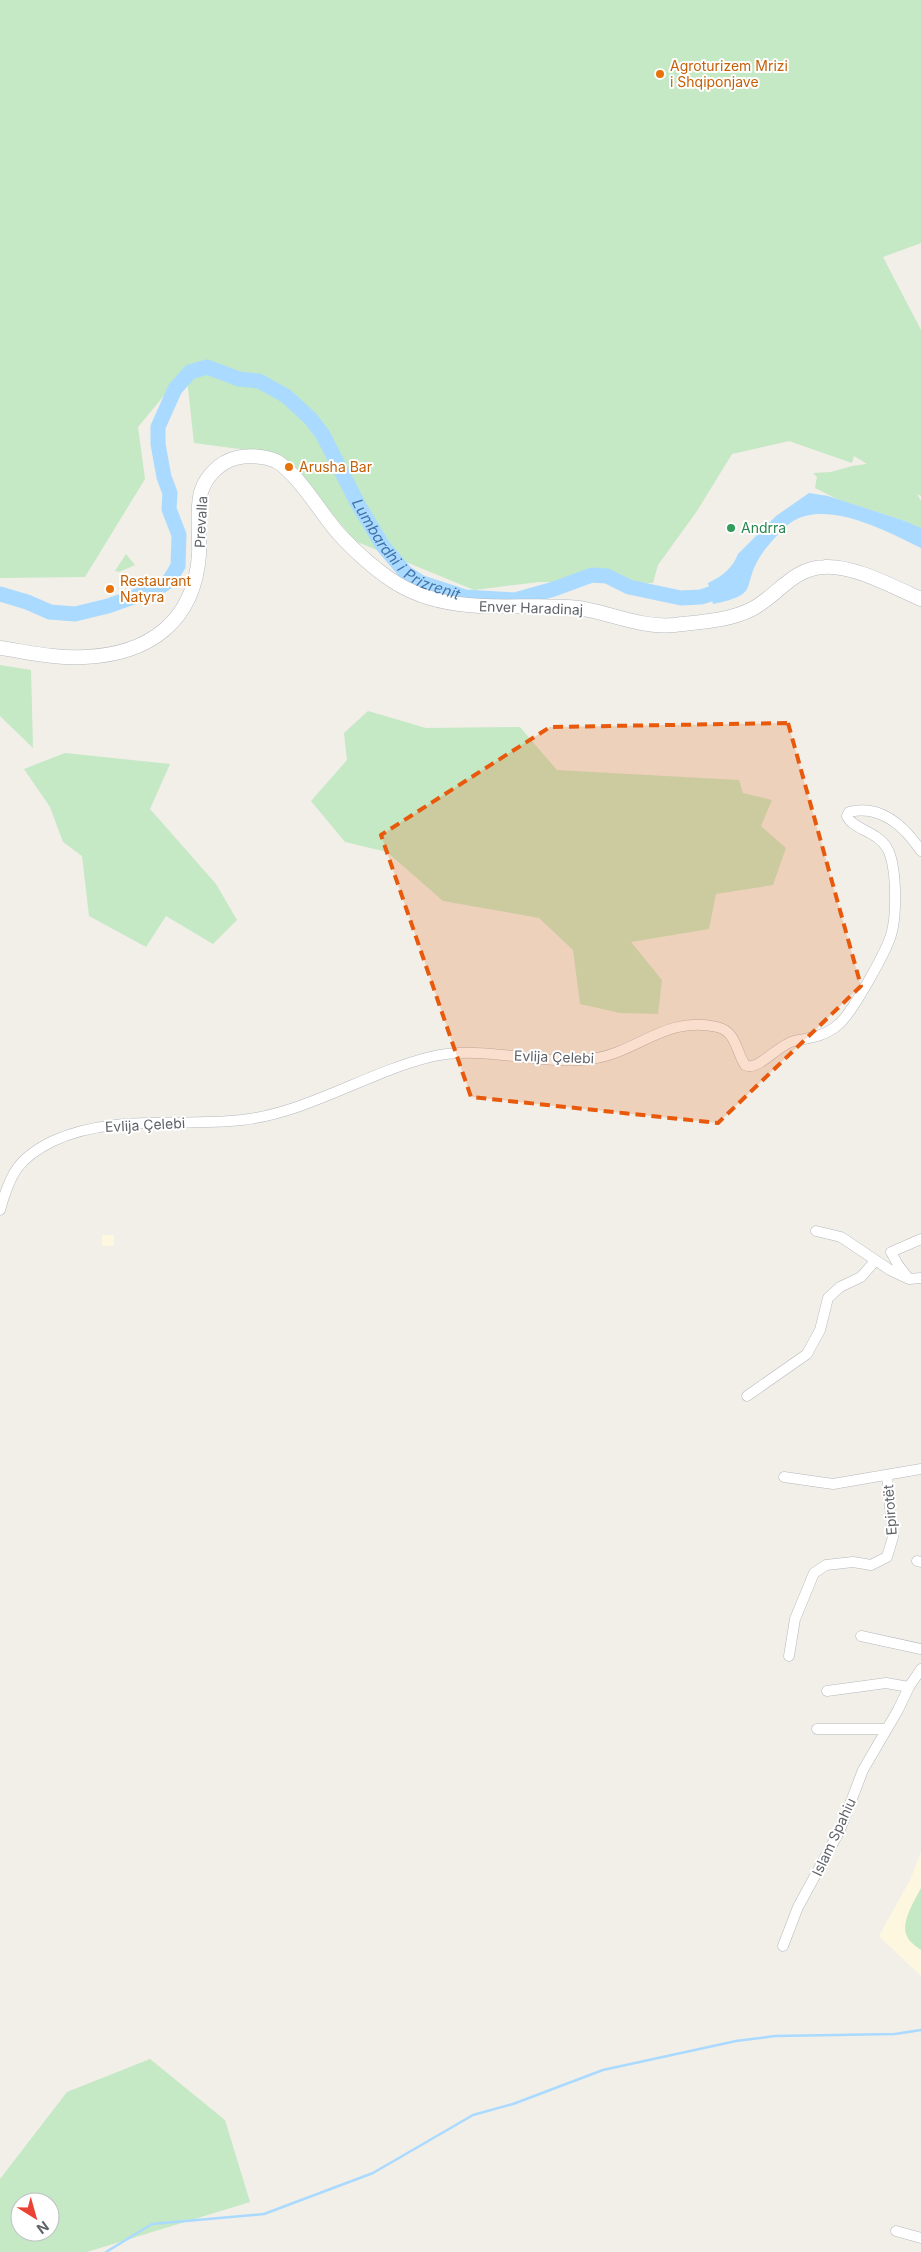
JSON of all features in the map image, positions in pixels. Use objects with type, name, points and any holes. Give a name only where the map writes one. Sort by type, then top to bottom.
[{"type":"main road","name":"Prevalla","points":[[0,648],[83,657],[134,649],[155,638],[177,617],[191,592],[197,570],[200,501],[204,486],[220,466],[236,458],[259,457],[271,459],[284,467],[340,534],[393,581]]},
{"type":"main road","name":"Enver Haradinaj","points":[[393,581],[411,591],[450,603],[497,608],[577,608],[626,620],[668,625],[735,616],[748,611],[799,574],[825,567],[858,573],[921,599]]},
{"type":"street","name":"Evlija Çelebi","points":[[0,1210],[6,1186],[17,1167],[40,1149],[66,1136],[87,1130],[126,1124],[230,1121],[276,1114],[430,1057],[465,1052],[560,1060],[589,1060],[616,1053],[663,1030],[688,1025],[720,1027],[728,1032],[745,1065],[751,1067],[757,1065],[784,1043],[822,1035],[840,1023],[883,953],[892,934],[894,906],[893,862],[887,848],[878,837],[849,822],[847,816],[849,812],[865,811],[879,813],[896,822],[910,834],[921,851]]},
{"type":"street","points":[[816,1231],[841,1237],[890,1270],[909,1279],[921,1278]]},
{"type":"street","points":[[909,1279],[891,1252],[921,1239]]},
{"type":"street","points":[[747,1396],[807,1354],[820,1330],[828,1298],[840,1287],[861,1277],[876,1261]]},
{"type":"street","points":[[784,1477],[833,1484],[921,1469]]},
{"type":"street","name":"Epirotët","points":[[789,1656],[795,1618],[814,1573],[826,1565],[853,1562],[871,1565],[887,1557],[893,1536],[887,1476]]},
{"type":"street","points":[[861,1636],[921,1649]]},
{"type":"street","name":"Islam Spahiu","points":[[783,1946],[798,1907],[840,1830],[863,1770],[921,1669]]},
{"type":"street","points":[[827,1690],[886,1683],[909,1687]]},
{"type":"street","points":[[817,1729],[886,1729]]},
{"type":"street","points":[[896,2231],[921,2238]]},
{"type":"highlighted area","points":[[788,723],[861,986],[718,1123],[471,1097],[381,835],[550,727]]},
{"type":"shaded area","points":[[102,1235],[114,1235],[114,1246],[102,1246]]},
{"type":"shaded area","points":[[921,1852],[921,1976],[879,1936],[910,1880]]},
{"type":"green space","points":[[0,0],[921,0],[921,243],[883,257],[921,330],[921,496],[917,494],[921,501],[921,529],[905,521],[837,499],[815,488],[817,477],[813,473],[831,472],[867,464],[854,456],[852,463],[789,441],[732,454],[697,511],[658,565],[653,583],[539,582],[474,590],[355,541],[289,461],[247,450],[194,443],[186,369],[138,427],[145,479],[85,577],[0,578]]},
{"type":"green space","points":[[126,554],[135,565],[119,572],[115,571]]},
{"type":"green space","points":[[0,665],[31,670],[33,748],[0,716]]},
{"type":"green space","points":[[368,711],[426,728],[520,727],[557,770],[739,780],[743,793],[772,800],[761,826],[786,848],[773,885],[716,894],[709,929],[631,942],[662,980],[658,1014],[620,1013],[580,1004],[573,950],[539,918],[443,901],[387,852],[345,842],[311,801],[347,760],[344,733]]},
{"type":"green space","points":[[65,753],[170,764],[150,809],[216,884],[237,920],[213,944],[166,916],[146,947],[89,916],[82,856],[63,842],[50,807],[24,769]]},
{"type":"green space","points":[[921,1888],[921,1950],[909,1940],[905,1931],[905,1925]]},
{"type":"green space","points":[[150,2059],[225,2120],[250,2202],[87,2252],[0,2252],[0,2179],[67,2092]]},
{"type":"water","points":[[809,493],[828,496],[921,528],[921,548],[859,521],[842,516],[809,515],[791,523],[768,546],[755,566],[748,588],[744,593],[738,597],[713,604],[708,583],[726,572],[738,554],[776,516]]},
{"type":"waterway","name":"Lumbardhi i Prizrenit","points":[[0,594],[27,602],[50,612],[75,614],[108,606],[156,589],[169,581],[178,566],[179,535],[169,509],[170,493],[164,477],[158,444],[158,427],[175,389],[190,372],[207,367],[239,379],[259,381],[286,396],[311,419],[323,435],[359,506],[383,546],[406,573],[422,583],[465,597],[515,600],[554,589],[592,575],[607,576],[629,587],[681,598],[701,597],[723,590],[729,586]]},
{"type":"waterway","points":[[106,2252],[152,2224],[264,2214],[373,2173],[473,2115],[513,2104],[603,2070],[736,2041],[775,2036],[895,2034],[921,2030]]},
{"type":"place","name":"Agroturizem Mrizi i Shqiponjave","points":[[660,74]]},
{"type":"place","name":"Arusha Bar","points":[[289,467]]},
{"type":"place","name":"Andrra","points":[[731,528]]},
{"type":"place","name":"Restaurant Natyra","points":[[110,589]]}]
